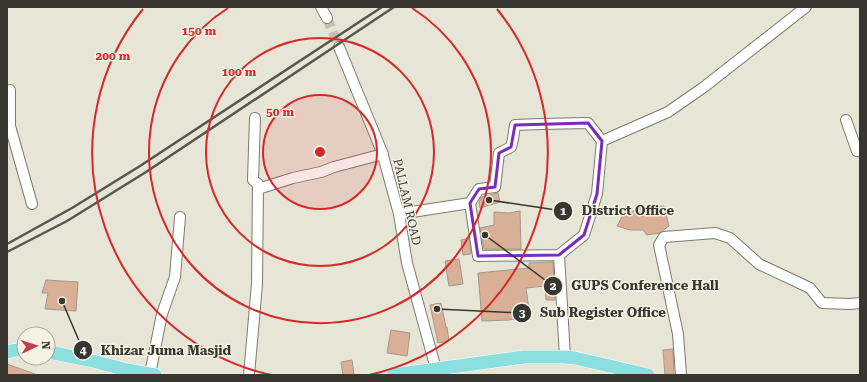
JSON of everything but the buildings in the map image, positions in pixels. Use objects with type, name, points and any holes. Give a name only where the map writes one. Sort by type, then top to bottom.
[{"type":"main road","points":[[56,354],[152,375]]},
{"type":"main road","points":[[393,375],[436,372],[524,357],[576,358],[604,370],[648,375]]},
{"type":"street","points":[[321,7],[327,18]]},
{"type":"street","points":[[602,141],[668,112],[704,87],[806,7]]},
{"type":"street","name":"PALLAM ROAD","points":[[339,47],[383,154],[408,262],[436,372]]},
{"type":"street","points":[[10,90],[9,127],[32,204]]},
{"type":"street","points":[[249,375],[257,284],[258,184],[253,180],[255,118]]},
{"type":"street","points":[[846,120],[857,151],[860,151]]},
{"type":"street","points":[[588,122],[602,141],[597,194],[584,236],[559,255],[478,256],[470,203],[479,189],[495,186],[499,153],[510,147],[515,125],[588,122]]},
{"type":"street","points":[[258,189],[293,178],[321,172],[334,166],[383,154]]},
{"type":"street","points":[[398,214],[470,203]]},
{"type":"street","points":[[152,375],[162,314],[175,277],[180,217]]},
{"type":"street","points":[[681,375],[678,334],[659,245],[664,238],[715,233],[730,238],[759,264],[810,288],[822,303],[860,303]]},
{"type":"street","points":[[559,255],[565,357]]},
{"type":"highlighted area","points":[[588,123],[602,141],[597,194],[584,235],[559,255],[478,256],[470,203],[479,189],[495,187],[499,153],[511,147],[515,125]]},
{"type":"tunnel","points":[[327,18],[339,47]]},
{"type":"railway","points":[[7,244],[72,208],[140,166],[382,7]]},
{"type":"railway","points":[[7,252],[67,221],[146,172],[394,7]]},
{"type":"place","name":"District Office","points":[[489,200]]},
{"type":"place","name":"GUPS Conference Hall","points":[[485,235]]},
{"type":"place","name":"Khizar Juma Masjid","points":[[62,301]]},
{"type":"place","name":"Sub Register Office","points":[[437,309]]}]
